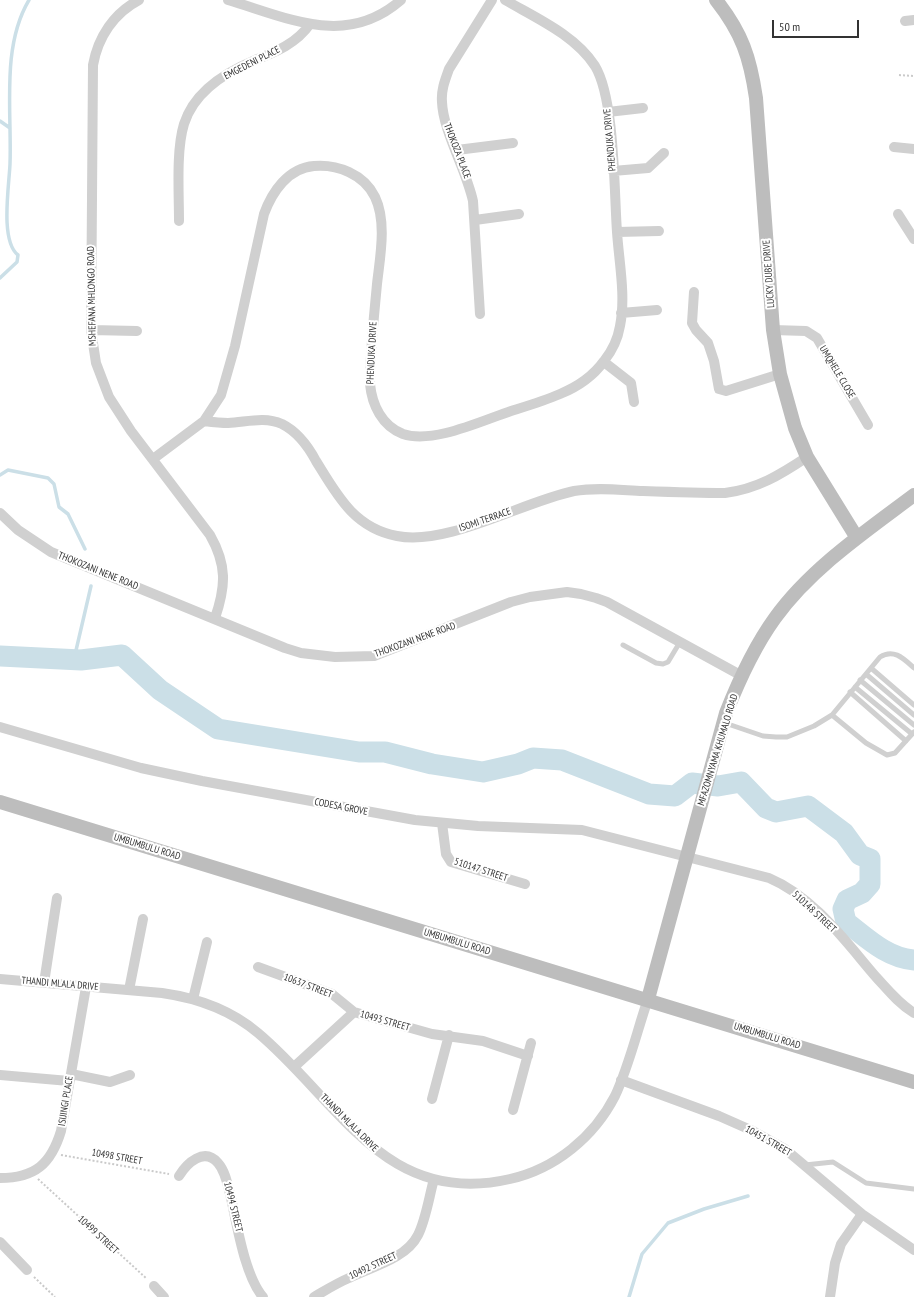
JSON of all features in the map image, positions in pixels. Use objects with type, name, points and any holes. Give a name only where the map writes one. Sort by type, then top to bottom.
[{"type":"street","name":"MSHEFANA MHLONGO ROAD","points":[[139,0],[117,16],[109,26],[100,41],[93,65],[91,330],[96,363],[109,397],[131,431],[210,535],[218,549],[224,584],[222,597],[215,618]]},
{"type":"street","points":[[228,0],[310,24],[338,27],[355,24],[386,12],[401,0]]},
{"type":"street","name":"THOKOZA PLACE","points":[[480,314],[475,220],[470,186],[445,120],[442,91],[445,81],[462,46],[492,0]]},
{"type":"street","name":"PHENDUKA DRIVE","points":[[153,459],[204,421],[221,395],[227,379],[263,219],[269,202],[282,183],[302,169],[312,166],[324,166],[350,172],[360,179],[375,197],[381,224],[381,242],[370,384],[375,407],[382,419],[391,428],[412,436],[435,435],[453,431],[560,394],[589,377],[604,362],[616,339],[620,326],[622,296],[608,112],[603,89],[596,67],[580,48],[560,33],[506,0]]},
{"type":"street","name":"LUCKY DUBE DRIVE","points":[[716,0],[739,34],[747,51],[753,74],[773,330],[780,374],[793,422],[807,457],[857,538]]},
{"type":"street","name":"EMGEDENI PLACE","points":[[178,221],[180,143],[183,125],[193,107],[202,95],[229,72],[289,44],[304,32],[310,24]]},
{"type":"street","points":[[608,112],[643,108]]},
{"type":"street","points":[[457,150],[514,143]]},
{"type":"street","points":[[894,147],[914,149]]},
{"type":"street","points":[[613,171],[648,168],[664,153]]},
{"type":"street","points":[[475,220],[519,214]]},
{"type":"street","points":[[898,214],[914,239]]},
{"type":"street","points":[[617,232],[659,231]]},
{"type":"street","points":[[694,292],[692,323],[696,330],[708,343],[714,361],[719,389],[728,390],[780,374]]},
{"type":"street","points":[[621,313],[658,310]]},
{"type":"street","points":[[91,330],[137,331]]},
{"type":"street","name":"UMQHELE CLOSE","points":[[773,330],[806,331],[817,338],[868,425]]},
{"type":"street","points":[[604,362],[631,383],[634,402]]},
{"type":"street","name":"ISOMI TERRACE","points":[[204,421],[230,423],[264,419],[281,424],[291,429],[309,449],[339,496],[355,516],[370,527],[383,533],[411,538],[439,535],[558,495],[589,489],[724,493],[742,491],[774,479],[807,457]]},
{"type":"street","name":"MFAZOMNYAMA KHUMALO ROAD","points":[[648,999],[709,772],[724,722],[742,676],[760,641],[776,617],[822,568],[857,538],[914,494]]},
{"type":"street","name":"THOKOZANI NENE ROAD","points":[[0,513],[18,530],[51,552],[285,648],[301,653],[335,657],[360,657],[390,651],[511,602],[536,596],[567,592],[581,594],[607,602],[742,676]]},
{"type":"street","name":"CODESA GROVE","points":[[0,726],[141,768],[384,816],[442,823],[582,830],[686,857]]},
{"type":"street","name":"UMBUMBULU ROAD","points":[[0,802],[648,999],[914,1082]]},
{"type":"street","name":"510147 STREET","points":[[442,823],[446,854],[451,862],[525,884]]},
{"type":"street","name":"510148 STREET","points":[[686,857],[769,878],[794,892],[829,924],[898,1000],[914,1013]]},
{"type":"street","points":[[44,983],[57,898]]},
{"type":"street","points":[[129,990],[143,919]]},
{"type":"street","points":[[193,999],[207,942]]},
{"type":"street","name":"10637 STREET","points":[[258,967],[332,994],[354,1012]]},
{"type":"street","name":"THANDI MLALA DRIVE","points":[[0,979],[162,993],[193,999],[211,1005],[258,1033],[294,1067],[378,1152],[403,1168],[434,1180],[472,1184],[496,1182],[517,1177],[552,1163],[580,1143],[614,1096],[621,1080],[648,999]]},
{"type":"street","name":"ISIJINGI PLACE","points":[[0,1178],[21,1176],[31,1173],[44,1164],[52,1153],[61,1131],[86,987]]},
{"type":"street","name":"10493 STREET","points":[[294,1067],[354,1012],[420,1031],[489,1042],[528,1056]]},
{"type":"street","points":[[432,1099],[449,1035]]},
{"type":"street","points":[[513,1110],[531,1043]]},
{"type":"street","points":[[0,1075],[70,1077],[110,1082],[130,1075]]},
{"type":"street","name":"10451 STREET","points":[[621,1080],[719,1116],[753,1131],[785,1149],[862,1214],[914,1250]]},
{"type":"street","name":"10494 STREET","points":[[179,1176],[184,1168],[194,1159],[206,1158],[218,1163],[223,1171],[229,1189],[253,1282],[263,1297]]},
{"type":"street","name":"10492 STREET","points":[[314,1297],[336,1284],[402,1252],[412,1244],[418,1235],[434,1180]]},
{"type":"street","points":[[830,1297],[835,1263],[839,1249],[862,1214]]},
{"type":"street","points":[[0,1242],[27,1270]]},
{"type":"street","points":[[154,1286],[164,1297]]},
{"type":"lane","points":[[623,644],[656,663],[663,664],[668,662],[680,642]]},
{"type":"lane","points":[[724,722],[763,736],[787,737],[822,723],[832,715],[880,657],[890,653],[900,656],[914,668]]},
{"type":"lane","points":[[871,668],[914,705]]},
{"type":"lane","points":[[866,674],[914,715]]},
{"type":"lane","points":[[860,680],[914,725]]},
{"type":"lane","points":[[832,715],[882,754],[890,755],[895,753],[913,733],[855,687]]},
{"type":"lane","points":[[850,692],[906,741]]},
{"type":"lane","points":[[805,1165],[833,1162],[866,1183],[914,1189]]},
{"type":"path","points":[[899,75],[914,76]]},
{"type":"path","name":"10498 STREET","points":[[52,1153],[179,1176]]},
{"type":"path","name":"10499 STREET","points":[[31,1173],[154,1286]]},
{"type":"path","points":[[27,1270],[55,1297]]},
{"type":"waterway","points":[[0,278],[17,262],[18,255],[12,248],[7,226],[7,199],[10,164],[10,80],[14,38],[20,18],[29,0]]},
{"type":"waterway","points":[[0,121],[10,128]]},
{"type":"waterway","points":[[0,475],[8,470],[48,478],[54,484],[59,507],[68,514],[85,549]]},
{"type":"waterway","points":[[74,659],[91,586]]},
{"type":"waterway","points":[[0,656],[81,660],[122,655],[160,690],[218,729],[359,752],[385,752],[432,764],[483,772],[518,764],[533,758],[562,760],[649,794],[675,796],[692,783],[718,786],[741,782],[766,808],[776,812],[808,806],[844,833],[860,855],[870,859],[870,884],[862,893],[847,900],[843,909],[846,922],[870,941],[886,951],[914,960]]},
{"type":"waterway","points":[[629,1297],[642,1254],[668,1223],[704,1209],[748,1196]]}]
